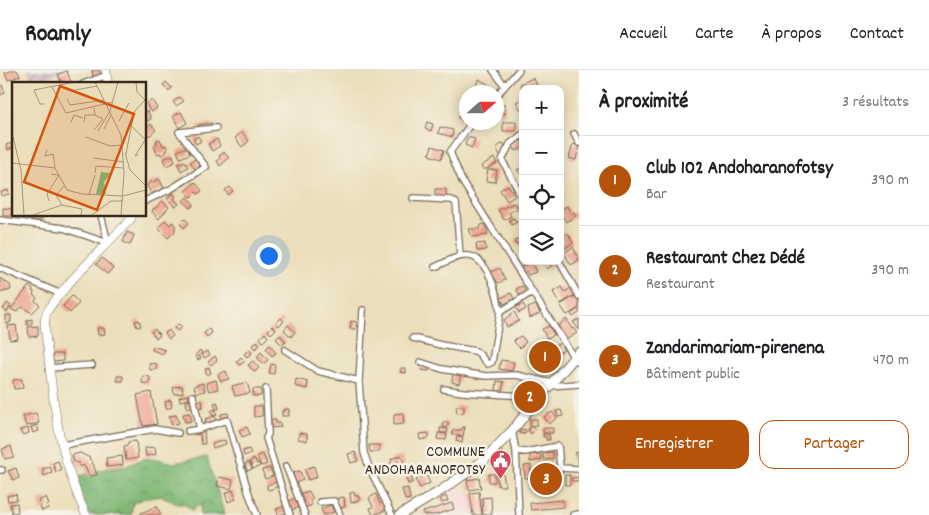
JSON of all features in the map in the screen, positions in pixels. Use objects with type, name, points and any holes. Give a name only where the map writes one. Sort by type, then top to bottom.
[{"type":"main road","points":[[400,515],[442,490],[483,461],[577,357]]},
{"type":"street","points":[[493,70],[505,86],[519,70]]},
{"type":"street","points":[[86,82],[106,73]]},
{"type":"street","points":[[146,200],[171,189],[206,167],[178,132],[216,128]]},
{"type":"street","points":[[466,130],[450,152],[462,181],[532,292],[577,357]]},
{"type":"street","points":[[574,134],[579,143]]},
{"type":"street","points":[[519,137],[510,144],[502,160],[519,192]]},
{"type":"street","points":[[414,198],[452,200],[456,203],[460,256]]},
{"type":"street","points":[[101,216],[108,243]]},
{"type":"street","points":[[86,515],[67,468],[53,404],[46,335],[46,314],[83,266],[108,243],[132,216]]},
{"type":"street","points":[[0,220],[63,228],[108,243]]},
{"type":"street","points":[[413,338],[475,351],[480,353],[488,364],[492,362],[500,312],[498,296],[489,273],[476,258],[469,256],[460,256],[435,267]]},
{"type":"street","points":[[561,265],[579,296]]},
{"type":"street","points":[[0,268],[61,294]]},
{"type":"street","points":[[500,312],[532,292]]},
{"type":"street","points":[[363,310],[360,381],[364,453],[368,467],[392,515]]},
{"type":"street","points":[[286,350],[318,371],[360,381]]},
{"type":"street","points":[[420,362],[442,369],[486,376],[516,375],[551,384],[579,384]]},
{"type":"street","points":[[49,368],[92,365]]},
{"type":"street","points":[[266,389],[268,434],[266,438],[290,515]]},
{"type":"street","points":[[444,389],[523,396],[535,402]]},
{"type":"street","points":[[193,396],[200,429]]},
{"type":"street","points":[[188,431],[227,420],[257,515]]},
{"type":"street","points":[[62,445],[155,429],[178,433]]},
{"type":"street","points":[[512,431],[516,451],[519,515]]},
{"type":"street","points":[[516,451],[525,452],[558,446],[560,468],[579,469]]},
{"type":"street","points":[[286,466],[305,515]]},
{"type":"street","points":[[320,502],[334,501],[340,515]]},
{"type":"street","points":[[574,515],[579,514]]},
{"type":"shaded area","points":[[27,70],[64,70],[38,82],[33,82]]},
{"type":"shaded area","points":[[459,486],[463,494],[478,494],[479,515],[457,515],[453,489]]},
{"type":"green space","points":[[207,457],[224,515],[200,515],[201,504],[192,510],[184,504],[177,504],[162,496],[145,498],[133,503],[131,515],[90,515],[83,503],[78,480],[79,476],[104,469],[126,466],[143,459],[154,458],[173,463]]},
{"type":"building","points":[[17,70],[20,76],[8,80],[5,73]]},
{"type":"building","points":[[92,70],[99,70],[101,75],[93,77]]},
{"type":"building","points":[[67,71],[71,82],[61,82],[58,74]]},
{"type":"building","points":[[533,78],[537,84],[520,85]]},
{"type":"building","points":[[479,79],[489,85],[476,85]]},
{"type":"building","points":[[166,82],[172,88],[169,91],[163,85]]},
{"type":"building","points":[[0,85],[2,85],[5,93],[0,95]]},
{"type":"building","points":[[180,97],[184,101],[176,106],[173,102]]},
{"type":"building","points":[[152,100],[157,108],[152,112],[146,104]]},
{"type":"building","points":[[148,111],[151,119],[146,122],[146,112]]},
{"type":"building","points":[[181,112],[187,123],[179,128],[173,116]]},
{"type":"building","points":[[427,122],[433,124],[431,131],[425,129]]},
{"type":"building","points":[[504,122],[516,122],[516,131],[503,131]]},
{"type":"building","points":[[212,123],[212,127],[199,129],[198,125]]},
{"type":"building","points":[[151,124],[156,130],[149,136],[146,132],[146,127]]},
{"type":"building","points":[[440,127],[453,130],[452,137],[438,133]]},
{"type":"building","points":[[242,132],[249,141],[242,147],[235,138]]},
{"type":"building","points":[[198,136],[201,141],[196,144],[193,139]]},
{"type":"building","points":[[468,137],[475,139],[472,148],[465,145]]},
{"type":"building","points":[[160,139],[163,146],[166,145],[168,150],[161,155],[160,153],[157,154],[154,146],[157,144],[156,141]]},
{"type":"building","points":[[217,139],[220,146],[212,151],[208,144]]},
{"type":"building","points":[[519,140],[519,149],[516,151],[512,144]]},
{"type":"building","points":[[12,143],[12,148],[8,150],[6,145]]},
{"type":"building","points":[[503,143],[507,149],[505,153],[500,155],[496,148]]},
{"type":"building","points":[[573,144],[579,145],[576,160],[569,158]]},
{"type":"building","points":[[432,146],[444,150],[441,159],[429,155]]},
{"type":"building","points":[[187,147],[190,154],[180,158],[177,151]]},
{"type":"building","points":[[224,152],[229,158],[220,166],[217,161]]},
{"type":"building","points":[[173,155],[175,162],[166,166],[163,159]]},
{"type":"building","points":[[494,158],[497,163],[484,170],[481,166]]},
{"type":"building","points":[[196,159],[200,166],[195,169],[190,162]]},
{"type":"building","points":[[185,161],[188,167],[181,171],[178,164]]},
{"type":"building","points":[[488,169],[497,170],[495,182],[486,181]]},
{"type":"building","points":[[159,179],[164,188],[151,194],[147,185]]},
{"type":"building","points":[[195,182],[202,191],[198,194],[196,192],[191,197],[185,191]]},
{"type":"building","points":[[508,185],[515,196],[507,201],[500,190]]},
{"type":"building","points":[[230,187],[233,191],[228,195],[225,190]]},
{"type":"building","points":[[435,189],[446,189],[446,197],[435,197]]},
{"type":"building","points":[[8,190],[9,194],[2,196],[1,192]]},
{"type":"building","points":[[173,193],[176,197],[174,199],[179,204],[175,207],[167,198]]},
{"type":"building","points":[[187,197],[194,204],[191,208],[183,201]]},
{"type":"building","points":[[162,201],[169,207],[159,219],[152,212]]},
{"type":"building","points":[[514,203],[516,207],[519,205],[519,210],[518,208],[509,213],[511,216],[504,220],[498,210]]},
{"type":"building","points":[[567,206],[571,214],[574,212],[576,216],[566,222],[564,208]]},
{"type":"building","points":[[3,208],[12,209],[11,216],[3,216]]},
{"type":"building","points":[[34,216],[43,216],[42,220],[34,220]]},
{"type":"building","points":[[514,218],[517,222],[512,225],[509,220]]},
{"type":"building","points":[[185,219],[189,223],[184,228],[180,224]]},
{"type":"building","points":[[165,220],[170,225],[172,222],[175,225],[175,231],[168,238],[158,228]]},
{"type":"building","points":[[486,224],[488,235],[472,237],[469,229],[480,229],[481,225]]},
{"type":"building","points":[[127,232],[134,235],[130,245],[123,242]]},
{"type":"building","points":[[568,233],[573,243],[564,248],[564,235]]},
{"type":"building","points":[[519,239],[519,245],[518,243],[516,245],[514,241]]},
{"type":"building","points":[[485,243],[486,250],[477,251],[476,244]]},
{"type":"building","points":[[573,247],[579,260],[571,265],[564,253]]},
{"type":"building","points":[[102,258],[113,268],[107,274],[96,264]]},
{"type":"building","points":[[532,265],[536,272],[528,275],[526,271],[524,273],[521,267]]},
{"type":"building","points":[[500,268],[505,280],[498,283],[491,272]]},
{"type":"building","points":[[0,278],[10,285],[11,290],[0,294]]},
{"type":"building","points":[[29,286],[33,289],[33,295],[37,298],[35,301],[40,305],[32,313],[22,307],[16,312],[11,309]]},
{"type":"building","points":[[522,286],[527,293],[521,297],[516,289]]},
{"type":"building","points":[[562,287],[565,292],[571,288],[575,295],[560,304],[553,292]]},
{"type":"building","points":[[511,293],[514,299],[504,304],[501,298]]},
{"type":"building","points":[[72,296],[79,303],[70,313],[63,306]]},
{"type":"building","points":[[575,296],[579,303],[579,308],[567,315],[560,305]]},
{"type":"building","points":[[7,303],[11,306],[7,312],[3,309]]},
{"type":"building","points":[[523,304],[526,309],[519,313],[516,307]]},
{"type":"building","points":[[536,305],[540,313],[530,318],[528,308]]},
{"type":"building","points":[[579,308],[579,313],[573,317],[571,314]]},
{"type":"building","points":[[514,312],[519,321],[507,327],[504,320]]},
{"type":"building","points":[[6,315],[11,315],[11,322],[9,324],[6,324]]},
{"type":"building","points":[[281,318],[284,321],[279,326],[276,323]]},
{"type":"building","points":[[32,319],[32,324],[27,325],[27,320]]},
{"type":"building","points":[[566,319],[577,333],[567,339],[558,326]]},
{"type":"building","points":[[579,319],[579,330],[573,322]]},
{"type":"building","points":[[139,320],[141,326],[137,327],[135,321]]},
{"type":"building","points":[[351,321],[357,322],[356,329],[350,329]]},
{"type":"building","points":[[178,324],[182,327],[178,331],[174,328]]},
{"type":"building","points":[[16,325],[18,339],[10,340],[8,326]]},
{"type":"building","points":[[288,325],[295,332],[291,337],[284,330]]},
{"type":"building","points":[[38,326],[38,336],[29,337],[28,327]]},
{"type":"building","points":[[272,326],[276,329],[271,334],[268,331]]},
{"type":"building","points":[[549,326],[554,335],[547,339],[542,329]]},
{"type":"building","points":[[97,328],[104,328],[105,334],[98,335]]},
{"type":"building","points":[[155,329],[160,336],[156,338],[151,332]]},
{"type":"building","points":[[209,329],[212,333],[207,337],[204,333]]},
{"type":"building","points":[[169,330],[173,336],[169,339],[165,333]]},
{"type":"building","points":[[265,333],[268,337],[263,342],[260,338]]},
{"type":"building","points":[[280,335],[286,342],[282,345],[276,339]]},
{"type":"building","points":[[521,336],[526,342],[520,348],[514,342],[515,339]]},
{"type":"building","points":[[257,341],[260,345],[255,349],[252,346]]},
{"type":"building","points":[[560,343],[564,350],[554,355],[551,349]]},
{"type":"building","points":[[270,345],[276,353],[272,356],[266,349]]},
{"type":"building","points":[[153,346],[165,350],[163,354],[152,350]]},
{"type":"building","points":[[545,348],[553,359],[545,365],[536,354]]},
{"type":"building","points":[[249,349],[252,353],[247,357],[244,354]]},
{"type":"building","points":[[200,350],[202,353],[198,356],[201,358],[198,360],[195,356]]},
{"type":"building","points":[[207,351],[210,355],[204,358],[202,354]]},
{"type":"building","points":[[261,352],[268,360],[263,364],[257,357]]},
{"type":"building","points":[[53,354],[63,354],[63,361],[53,362]]},
{"type":"building","points":[[215,356],[217,360],[211,365],[208,362]]},
{"type":"building","points":[[241,357],[245,361],[240,365],[236,362]]},
{"type":"building","points":[[501,360],[514,362],[512,371],[499,369]]},
{"type":"building","points":[[253,361],[259,368],[255,372],[248,365]]},
{"type":"building","points":[[156,363],[157,369],[150,370],[149,364]]},
{"type":"building","points":[[271,364],[275,365],[274,374],[269,373]]},
{"type":"building","points":[[420,365],[430,366],[429,371],[421,370]]},
{"type":"building","points":[[209,367],[211,373],[207,375],[205,369]]},
{"type":"building","points":[[401,368],[406,368],[406,373],[400,372]]},
{"type":"building","points":[[226,371],[229,379],[221,381],[218,374]]},
{"type":"building","points":[[453,372],[461,373],[459,384],[452,382]]},
{"type":"building","points":[[117,376],[123,376],[123,381],[117,381]]},
{"type":"building","points":[[143,376],[150,377],[149,384],[142,383]]},
{"type":"building","points":[[22,379],[23,388],[14,389],[13,380]]},
{"type":"building","points":[[296,379],[308,382],[307,389],[295,386]]},
{"type":"building","points":[[530,379],[540,383],[537,389],[528,385]]},
{"type":"building","points":[[216,380],[218,389],[209,391],[206,383]]},
{"type":"building","points":[[497,381],[504,382],[502,391],[496,391]]},
{"type":"building","points":[[247,382],[250,393],[235,396],[232,386]]},
{"type":"building","points":[[203,383],[205,391],[196,393],[194,386]]},
{"type":"building","points":[[182,386],[183,393],[174,394],[173,387]]},
{"type":"building","points":[[253,389],[261,389],[261,396],[253,396]]},
{"type":"building","points":[[151,392],[157,424],[143,426],[137,395]]},
{"type":"building","points":[[188,395],[189,399],[180,401],[179,397]]},
{"type":"building","points":[[171,400],[172,407],[166,409],[165,402]]},
{"type":"building","points":[[193,400],[195,406],[187,408],[186,401]]},
{"type":"building","points":[[202,400],[203,407],[198,408],[197,401]]},
{"type":"building","points":[[217,402],[219,408],[216,410],[214,403]]},
{"type":"building","points":[[254,406],[262,406],[262,416],[254,417]]},
{"type":"building","points":[[456,406],[464,406],[464,412],[457,413]]},
{"type":"building","points":[[215,409],[217,415],[213,416],[211,411]]},
{"type":"building","points":[[285,409],[289,409],[289,416],[282,416],[282,411],[285,411]]},
{"type":"building","points":[[561,410],[563,416],[558,417],[556,411]]},
{"type":"building","points":[[552,412],[557,418],[549,424],[544,417]]},
{"type":"building","points":[[36,413],[39,423],[26,426],[23,416]]},
{"type":"building","points":[[190,413],[192,421],[185,422],[183,414]]},
{"type":"building","points":[[228,413],[229,419],[222,420],[221,414]]},
{"type":"building","points":[[403,413],[404,424],[394,425],[394,414]]},
{"type":"building","points":[[176,415],[179,423],[172,425],[169,416]]},
{"type":"building","points":[[215,416],[217,422],[207,425],[205,419]]},
{"type":"building","points":[[530,419],[537,419],[537,425],[530,426]]},
{"type":"building","points":[[271,420],[276,420],[276,423],[280,423],[281,427],[271,428]]},
{"type":"building","points":[[443,422],[448,422],[448,427],[443,427]]},
{"type":"building","points":[[37,425],[39,431],[33,433],[31,427]]},
{"type":"building","points":[[531,426],[535,430],[531,434],[528,430]]},
{"type":"building","points":[[247,427],[250,434],[242,437],[239,430]]},
{"type":"building","points":[[465,427],[463,436],[452,434],[453,430],[461,430]]},
{"type":"building","points":[[28,428],[29,433],[22,435],[20,430]]},
{"type":"building","points":[[440,428],[448,429],[447,433],[440,433]]},
{"type":"building","points":[[543,428],[553,428],[553,433],[543,433]]},
{"type":"building","points":[[520,429],[526,430],[525,434],[519,433]]},
{"type":"building","points":[[204,431],[205,444],[201,444],[200,434],[195,435],[194,432]]},
{"type":"building","points":[[299,433],[307,434],[307,441],[298,439]]},
{"type":"building","points":[[429,433],[429,438],[420,440],[419,434]]},
{"type":"building","points":[[438,433],[447,434],[446,440],[437,439]]},
{"type":"building","points":[[543,434],[549,434],[550,440],[546,440]]},
{"type":"building","points":[[457,436],[463,437],[462,443],[456,441]]},
{"type":"building","points":[[225,440],[226,444],[213,448],[212,444]]},
{"type":"building","points":[[136,441],[138,458],[126,460],[124,446],[128,445],[128,442]]},
{"type":"building","points":[[369,445],[379,445],[379,452],[370,452]]},
{"type":"building","points":[[11,446],[14,457],[5,459],[2,449]]},
{"type":"building","points":[[155,447],[156,454],[146,456],[145,448]]},
{"type":"building","points":[[249,449],[251,453],[244,456],[243,451]]},
{"type":"building","points":[[501,450],[505,460],[496,464],[493,458],[500,454],[499,451]]},
{"type":"building","points":[[355,452],[358,461],[351,463],[348,454]]},
{"type":"building","points":[[553,452],[553,459],[544,460],[543,453]]},
{"type":"building","points":[[579,452],[579,464],[575,453]]},
{"type":"building","points":[[80,453],[90,458],[97,475],[89,476],[83,465],[81,467],[78,465],[80,463],[74,462],[72,455]]},
{"type":"building","points":[[263,454],[267,464],[261,466],[257,456]]},
{"type":"building","points":[[541,454],[541,460],[530,462],[530,455]]},
{"type":"building","points":[[401,455],[405,465],[400,467],[398,462],[395,463],[399,472],[394,474],[389,464],[392,462],[391,459]]},
{"type":"building","points":[[122,456],[123,465],[107,467],[106,458]]},
{"type":"building","points":[[255,459],[260,466],[253,469],[250,461]]},
{"type":"building","points":[[58,461],[61,470],[56,472],[53,463]]},
{"type":"building","points":[[249,462],[252,469],[247,471],[245,464]]},
{"type":"building","points":[[531,465],[531,478],[525,478],[524,466]]},
{"type":"building","points":[[314,466],[317,477],[308,480],[305,469]]},
{"type":"building","points":[[50,467],[52,473],[44,476],[42,469]]},
{"type":"building","points":[[408,467],[413,482],[408,484],[402,469]]},
{"type":"building","points":[[16,468],[19,478],[13,480],[8,471]]},
{"type":"building","points":[[270,468],[273,476],[265,479],[262,470]]},
{"type":"building","points":[[300,471],[303,480],[296,483],[293,473]]},
{"type":"building","name":"COMMUNE ANDOHARANOFOTSY","points":[[503,473],[505,486],[498,486],[497,474]]},
{"type":"building","points":[[489,474],[495,474],[495,482],[489,482]]},
{"type":"building","points":[[426,475],[430,483],[420,488],[416,480]]},
{"type":"building","points":[[552,475],[558,475],[559,480],[553,481]]},
{"type":"building","points":[[565,475],[570,475],[570,485],[565,485]]},
{"type":"building","points":[[219,477],[233,480],[231,489],[217,486]]},
{"type":"building","points":[[579,477],[579,481],[572,481],[572,478]]},
{"type":"building","points":[[479,478],[481,488],[469,490],[467,480]]},
{"type":"building","points":[[276,482],[277,487],[267,489],[267,485]]},
{"type":"building","points":[[408,488],[410,499],[405,500],[402,489]]},
{"type":"building","points":[[233,490],[236,499],[228,502],[225,493]]},
{"type":"building","points":[[309,491],[313,499],[310,500],[312,505],[304,508],[299,494]]},
{"type":"building","points":[[354,492],[355,496],[359,496],[359,500],[351,503],[350,493]]},
{"type":"building","points":[[479,492],[482,515],[473,515],[470,493]]},
{"type":"building","points":[[16,494],[17,500],[8,501],[7,496]]},
{"type":"building","points":[[376,494],[380,504],[383,503],[386,510],[373,515],[370,508],[373,507],[369,498]]},
{"type":"building","points":[[446,496],[448,501],[442,503],[440,499]]},
{"type":"building","points":[[46,497],[49,504],[47,505],[48,508],[42,511],[38,501]]},
{"type":"building","points":[[344,497],[345,507],[339,508],[338,498]]},
{"type":"building","points":[[491,497],[492,514],[483,515],[482,498]]},
{"type":"building","points":[[295,498],[299,507],[292,510],[289,501]]},
{"type":"building","points":[[563,500],[563,507],[531,510],[530,503]]},
{"type":"building","points":[[17,503],[18,512],[12,513],[10,504]]},
{"type":"building","points":[[452,503],[454,509],[435,515],[424,515],[423,512]]},
{"type":"building","points":[[331,505],[334,512],[324,515],[321,509]]},
{"type":"building","points":[[157,506],[161,515],[141,515],[141,513]]},
{"type":"building","points":[[285,506],[287,513],[278,515],[276,509]]},
{"type":"place","name":"Club 102 Andoharanofotsy","points":[[545,357]]},
{"type":"place","name":"Restaurant Chez Dédé","points":[[530,397]]},
{"type":"place","name":"Zandarimariam-pirenena","points":[[546,479]]},
{"type":"place","name":"COMMUNE ANDOHARANOFOTSY","points":[[501,480]]}]
